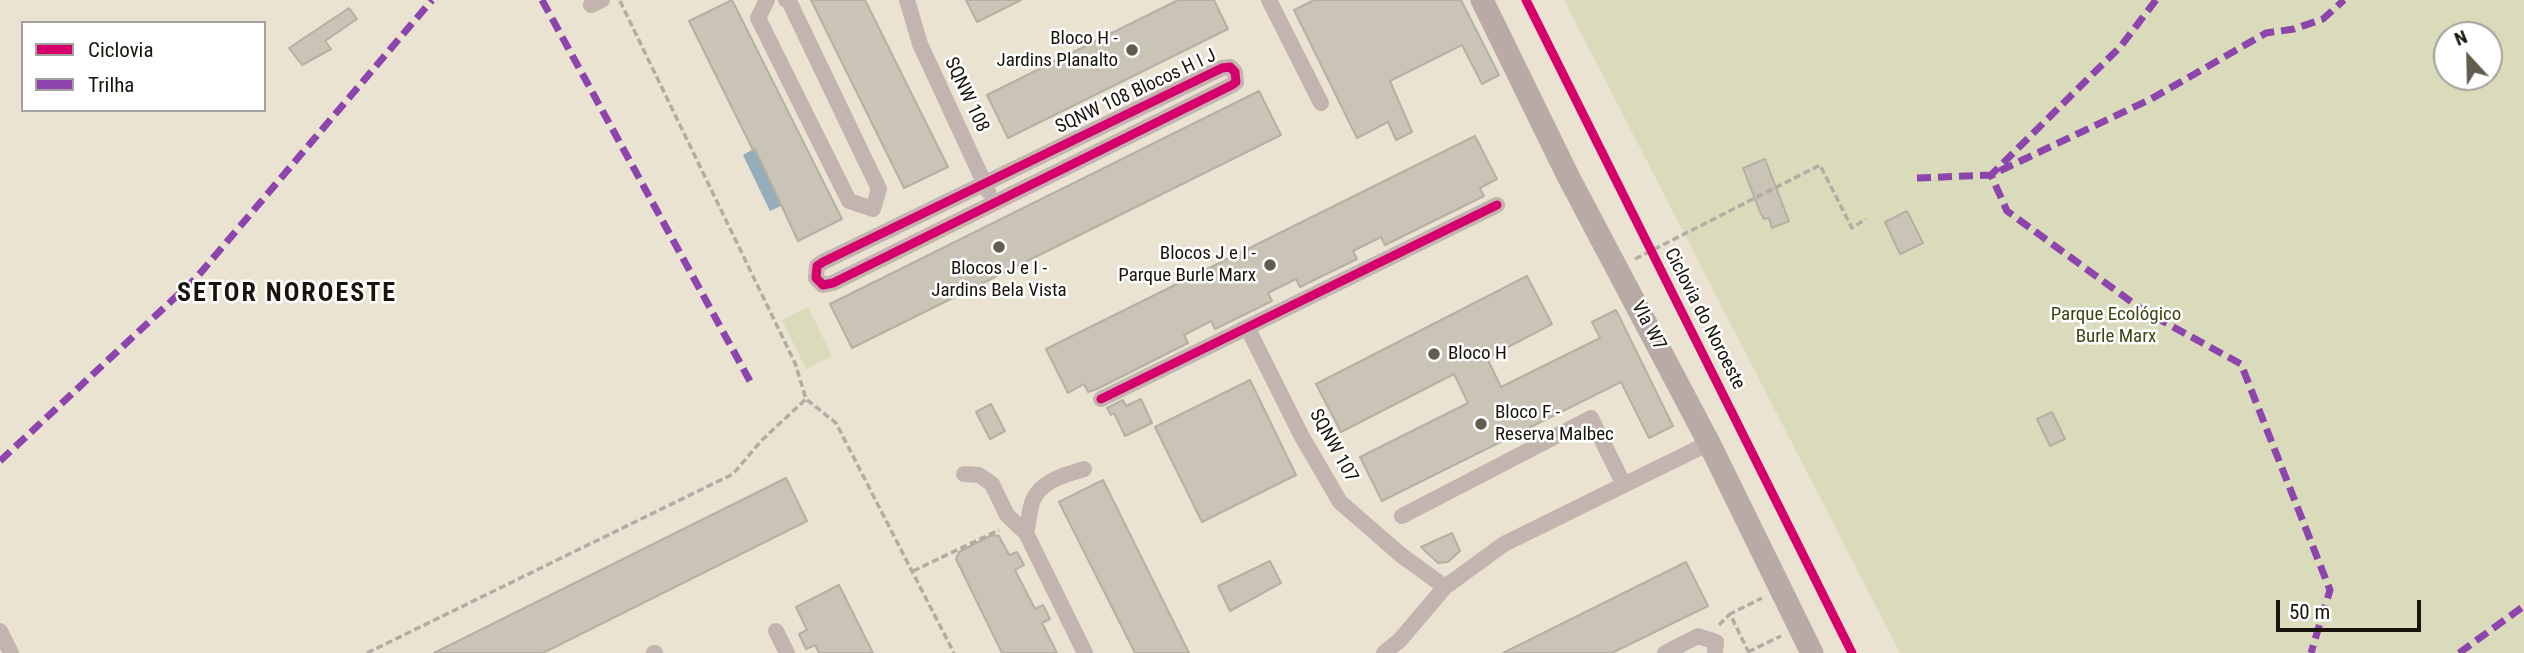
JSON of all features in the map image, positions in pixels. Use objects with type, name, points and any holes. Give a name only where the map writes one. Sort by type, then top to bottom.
[{"type":"main road","name":"Vla W7","points":[[1482,0],[1568,176],[1709,443],[1812,653]]},
{"type":"street","points":[[767,0],[758,18],[849,201],[873,209],[879,188],[789,1],[786,0]]},
{"type":"street","name":"SQNW 108","points":[[907,0],[920,44],[994,204]]},
{"type":"street","points":[[1269,0],[1321,103]]},
{"type":"street","name":"SQNW 108 Blocos H I J","points":[[1230,67],[1235,72],[1236,82],[1233,85],[994,204],[833,283],[823,285],[816,278],[817,266],[823,262],[1222,68],[1230,67]]},
{"type":"street","points":[[1101,399],[1497,205]]},
{"type":"street","name":"SQNW 107","points":[[1247,327],[1301,435],[1340,502],[1401,555],[1445,587]]},
{"type":"street","points":[[1402,516],[1591,418],[1624,485]]},
{"type":"street","points":[[1384,653],[1401,640],[1445,587],[1504,544],[1709,443]]},
{"type":"street","points":[[1020,528],[1041,488],[1054,479],[1084,469]]},
{"type":"street","points":[[964,474],[979,475],[992,484],[1020,528],[1085,653]]},
{"type":"street","points":[[0,631],[11,653]]},
{"type":"street","points":[[776,631],[787,653]]},
{"type":"street","points":[[1665,653],[1698,636],[1716,642],[1715,653]]},
{"type":"path","points":[[619,0],[795,363],[806,399],[836,423],[954,653]]},
{"type":"path","points":[[1618,268],[1820,165],[1852,228],[1866,219]]},
{"type":"path","points":[[367,653],[733,474],[762,440],[806,399]]},
{"type":"path","points":[[913,571],[1020,528]]},
{"type":"path","points":[[1781,589],[1730,614],[1749,652],[1799,626]]},
{"type":"green space","name":"Parque Ecológico Burle Marx","points":[[1564,0],[2524,0],[2524,653],[1900,653]]},
{"type":"green space","points":[[808,307],[832,356],[806,369],[782,320]]},
{"type":"water","points":[[755,148],[783,205],[770,211],[743,155]]},
{"type":"building","points":[[732,0],[842,219],[798,241],[755,149],[753,150],[689,21]]},
{"type":"building","points":[[811,0],[865,0],[948,167],[904,188]]},
{"type":"building","points":[[966,0],[1021,0],[977,22]]},
{"type":"building","name":"Bloco H - Jardins Planalto","points":[[1178,0],[1214,0],[1228,29],[1008,138],[987,95]]},
{"type":"building","points":[[1314,0],[1461,0],[1499,75],[1482,84],[1462,45],[1390,81],[1412,132],[1396,140],[1388,122],[1357,138],[1294,10]]},
{"type":"building","points":[[349,8],[357,19],[325,41],[331,49],[302,65],[289,48]]},
{"type":"building","name":"Blocos J e I - Jardins Bela Vista","points":[[1259,91],[1281,135],[852,348],[830,304]]},
{"type":"building","name":"Blocos J e I - Parque Burle Marx","points":[[1475,136],[1497,179],[1480,188],[1484,196],[1385,245],[1381,237],[1353,251],[1357,259],[1300,287],[1296,279],[1268,293],[1272,301],[1215,329],[1211,321],[1184,335],[1188,343],[1097,389],[1088,392],[1084,384],[1068,393],[1046,349]]},
{"type":"building","points":[[1765,159],[1789,221],[1772,228],[1769,218],[1764,219],[1760,212],[1743,168]]},
{"type":"building","points":[[1907,211],[1923,243],[1900,254],[1885,222]]},
{"type":"building","points":[[1527,276],[1552,324],[1487,358],[1501,387],[1600,338],[1592,322],[1616,310],[1673,426],[1649,438],[1621,382],[1382,501],[1360,457],[1468,403],[1454,374],[1341,432],[1316,384]]},
{"type":"building","points":[[1250,380],[1296,475],[1202,522],[1155,427]]},
{"type":"building","points":[[1141,399],[1152,423],[1125,436],[1114,413],[1111,415],[1107,408],[1123,400],[1126,406]]},
{"type":"building","points":[[991,404],[1005,431],[990,439],[976,412]]},
{"type":"building","points":[[2052,412],[2065,439],[2050,446],[2037,419]]},
{"type":"building","points":[[786,478],[807,521],[543,653],[434,653]]},
{"type":"building","points":[[1103,480],[1189,653],[1135,653],[1059,502]]},
{"type":"building","points":[[1452,533],[1460,551],[1448,562],[1438,563],[1421,547]]},
{"type":"building","points":[[992,535],[999,536],[1009,555],[1017,552],[1024,565],[1015,570],[1035,609],[1043,605],[1050,619],[1042,623],[1057,653],[1002,653],[956,559],[959,552]]},
{"type":"building","points":[[1270,561],[1281,583],[1230,611],[1218,586]]},
{"type":"building","points":[[1686,562],[1708,606],[1612,653],[1503,653]]},
{"type":"building","points":[[839,585],[873,653],[819,653],[815,645],[806,649],[799,634],[807,630],[796,607]]},
{"type":"marked path","points":[[0,461],[197,277],[432,0]]},
{"type":"marked path","points":[[542,0],[751,383]]},
{"type":"marked path","points":[[2156,0],[2121,46],[1991,175],[2007,211],[2144,311],[2241,364],[2330,590],[2311,653]]},
{"type":"marked path","points":[[1917,178],[1991,175],[2151,99],[2266,33],[2294,29],[2323,19],[2344,0]]},
{"type":"marked path","points":[[2459,653],[2524,606]]},
{"type":"cycle path","name":"Ciclovia do Noroeste","points":[[1526,0],[1852,653]]},
{"type":"cycle path","points":[[1230,67],[1235,72],[1236,82],[1232,85],[833,283],[823,285],[816,278],[817,266],[823,262],[1222,68],[1230,67]]},
{"type":"cycle path","points":[[1101,399],[1497,205]]},
{"type":"place","name":"Bloco H - Jardins Planalto","points":[[1132,50]]},
{"type":"place","name":"Blocos J e I - Jardins Bela Vista","points":[[999,247]]},
{"type":"place","name":"Blocos J e I - Parque Burle Marx","points":[[1270,265]]},
{"type":"place","name":"Bloco H","points":[[1434,354]]},
{"type":"place","name":"Bloco F - Reserva Malbec","points":[[1481,424]]},
{"type":"district","name":"SETOR NOROESTE","points":[[287,294]]}]
